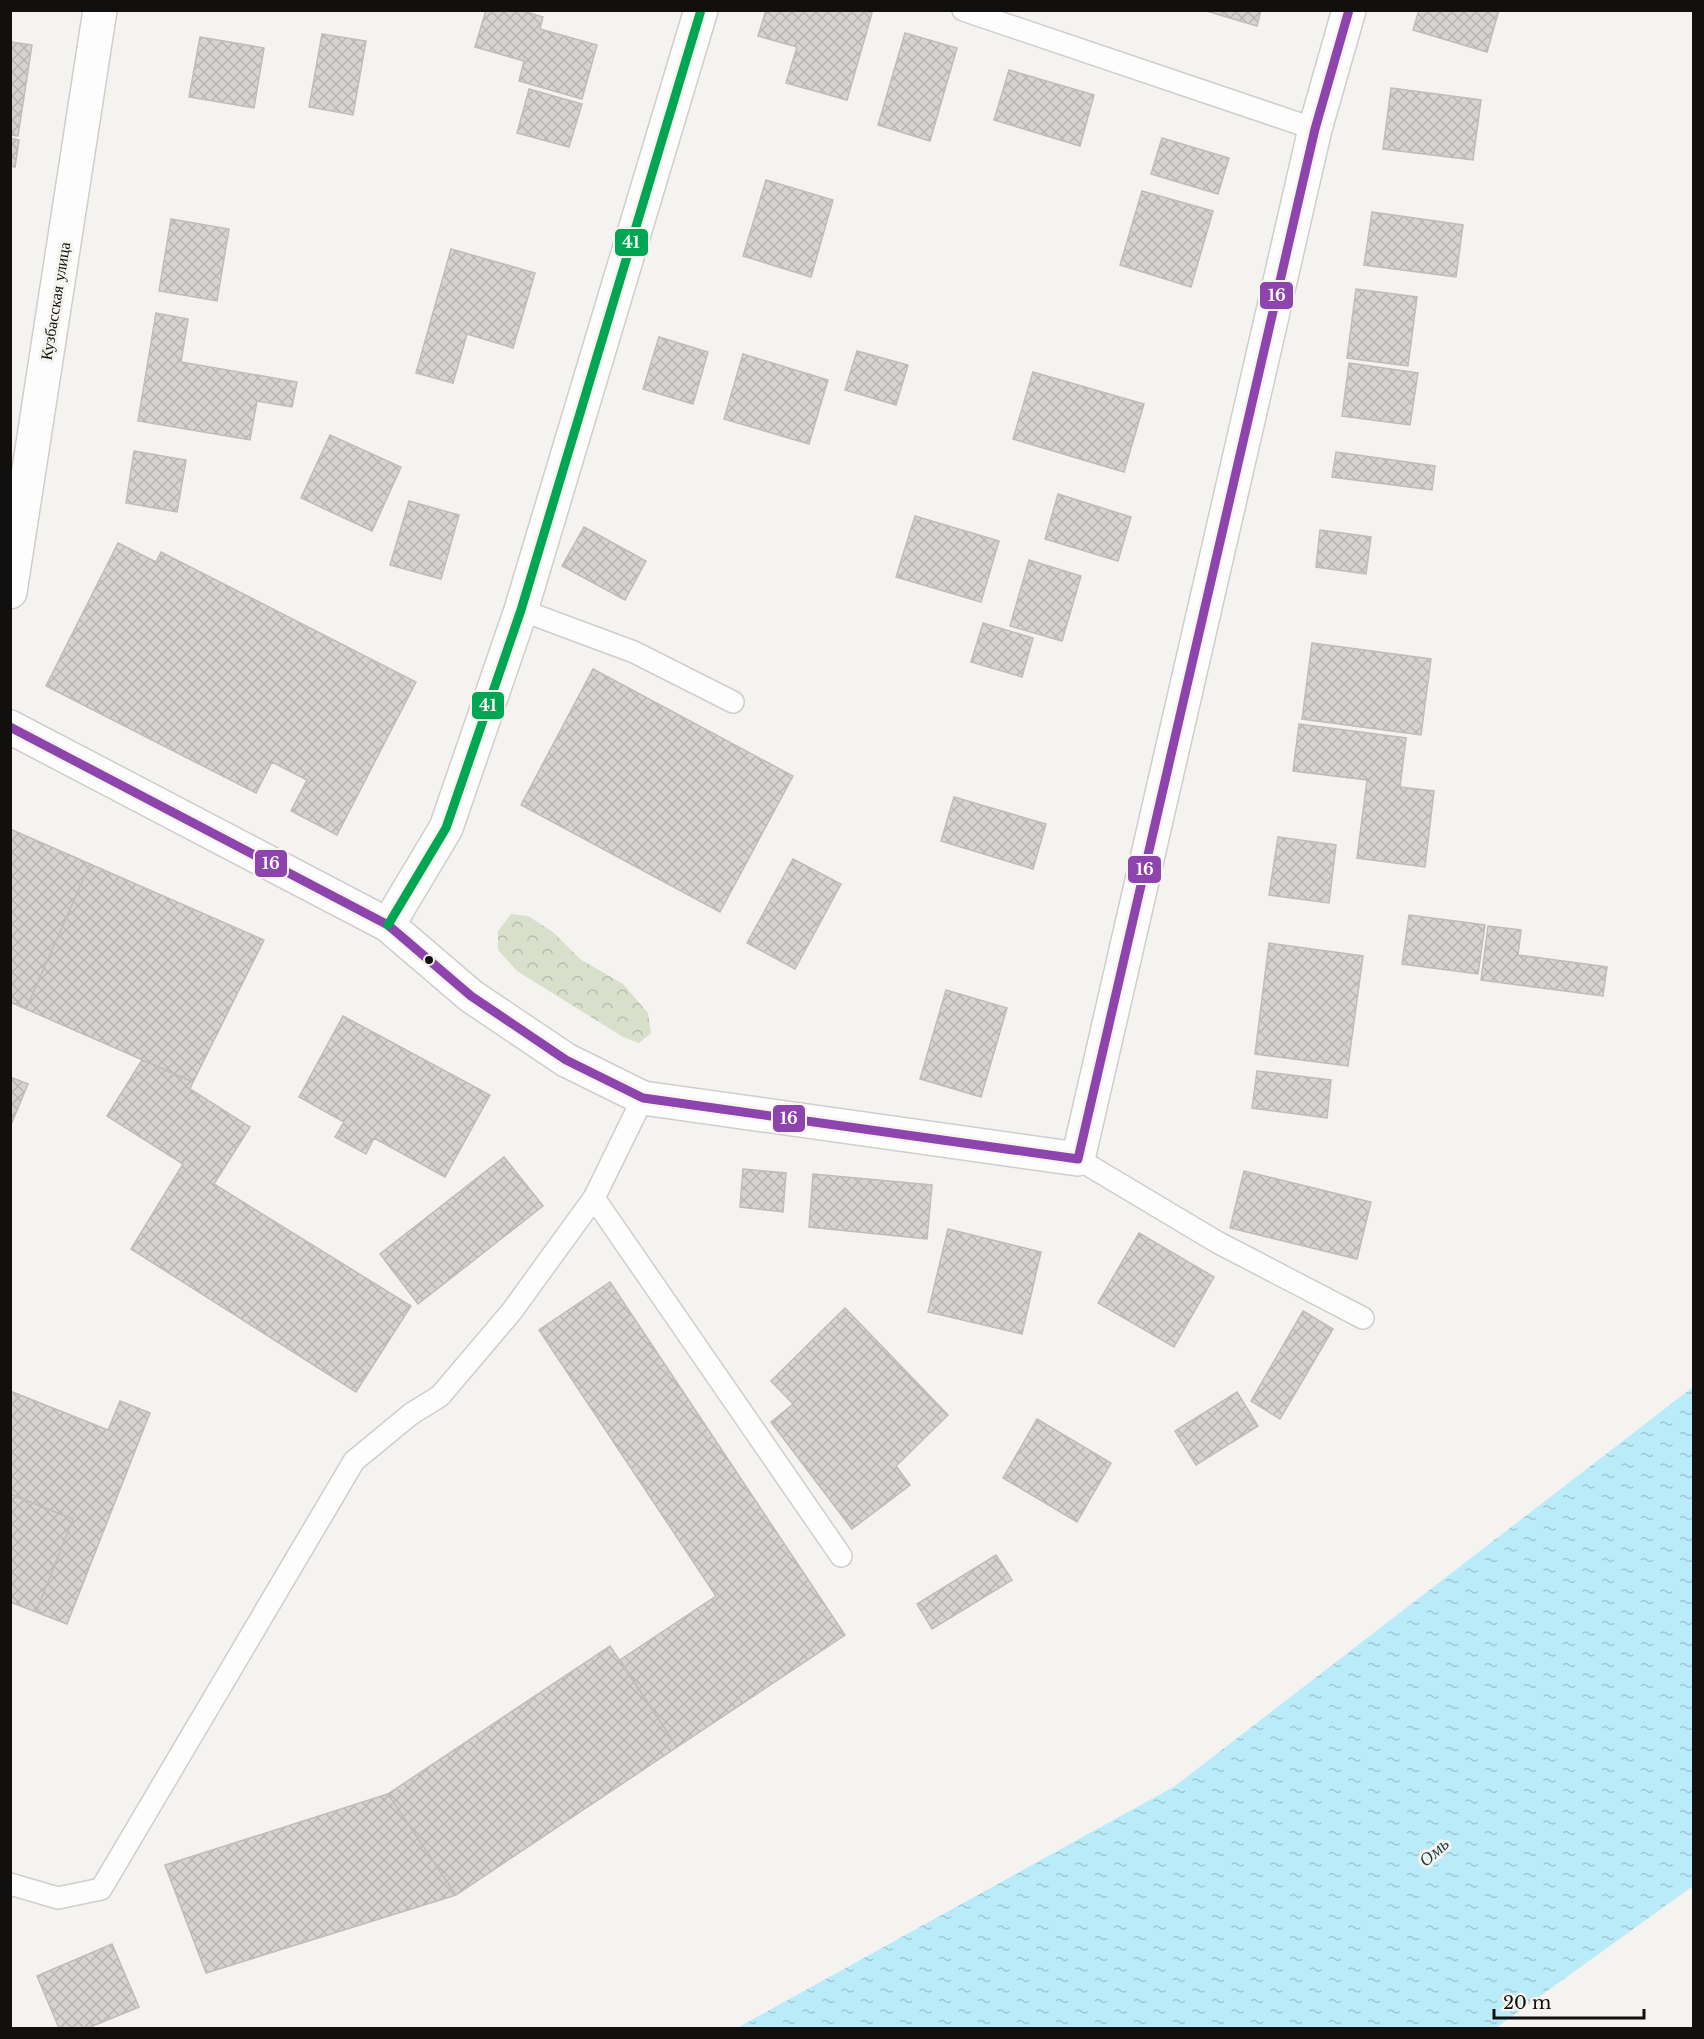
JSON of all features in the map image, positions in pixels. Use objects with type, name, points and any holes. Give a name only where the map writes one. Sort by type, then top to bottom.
[{"type":"street","name":"Кузбасская улица","points":[[10,592],[100,10]]},
{"type":"street","points":[[388,925],[446,828],[521,610],[701,10]]},
{"type":"street","points":[[10,727],[388,925],[471,996],[566,1060],[643,1098],[1078,1159],[1315,129],[1349,10]]},
{"type":"lane","points":[[963,10],[1315,129]]},
{"type":"lane","points":[[521,610],[634,652],[733,702]]},
{"type":"lane","points":[[10,1884],[58,1898],[101,1888],[354,1461],[411,1414],[440,1396],[512,1311],[594,1198],[643,1098]]},
{"type":"lane","points":[[1078,1159],[1217,1242],[1363,1318]]},
{"type":"lane","points":[[594,1198],[841,1556]]},
{"type":"green space","points":[[511,914],[528,916],[553,932],[580,959],[623,984],[648,1013],[651,1033],[639,1043],[623,1037],[517,971],[498,950],[498,931]]},
{"type":"water","name":"Омь","points":[[1693,1387],[1693,1886],[1496,2028],[737,2028],[1175,1786]]},
{"type":"building","points":[[486,10],[520,10],[543,17],[540,29],[597,45],[582,99],[519,81],[524,61],[475,47]]},
{"type":"building","points":[[766,10],[863,10],[872,13],[847,100],[786,83],[797,47],[758,36]]},
{"type":"building","points":[[1203,10],[1261,10],[1257,26]]},
{"type":"building","points":[[1419,10],[1499,10],[1487,52],[1413,30]]},
{"type":"building","points":[[905,33],[957,48],[930,141],[878,125]]},
{"type":"building","points":[[322,34],[366,41],[353,115],[309,107]]},
{"type":"building","points":[[200,37],[264,48],[254,108],[189,97]]},
{"type":"building","points":[[10,42],[32,45],[18,136],[10,135]]},
{"type":"building","points":[[1009,70],[1094,95],[1080,146],[994,120]]},
{"type":"building","points":[[1391,88],[1481,100],[1473,160],[1383,149]]},
{"type":"building","points":[[529,89],[582,104],[569,147],[517,133]]},
{"type":"building","points":[[10,138],[19,140],[15,167],[10,166]]},
{"type":"building","points":[[1162,138],[1229,158],[1218,194],[1151,174]]},
{"type":"building","points":[[766,180],[833,200],[811,277],[743,256]]},
{"type":"building","points":[[1142,191],[1213,211],[1191,287],[1120,265]]},
{"type":"building","points":[[1372,212],[1463,225],[1456,277],[1364,265]]},
{"type":"building","points":[[171,219],[229,229],[217,301],[159,291]]},
{"type":"building","points":[[451,249],[535,273],[513,348],[467,334],[453,383],[416,373]]},
{"type":"building","points":[[1356,289],[1417,297],[1408,366],[1347,358]]},
{"type":"building","points":[[156,313],[188,319],[181,362],[297,382],[292,407],[257,401],[250,440],[138,421]]},
{"type":"building","points":[[659,337],[708,352],[693,404],[643,389]]},
{"type":"building","points":[[857,351],[908,365],[896,405],[845,390]]},
{"type":"building","points":[[743,354],[828,380],[809,444],[724,419]]},
{"type":"building","points":[[1349,363],[1418,373],[1410,425],[1342,416]]},
{"type":"building","points":[[1033,372],[1144,404],[1124,472],[1013,439]]},
{"type":"building","points":[[330,435],[401,467],[372,531],[301,498]]},
{"type":"building","points":[[134,451],[186,460],[177,512],[126,503]]},
{"type":"building","points":[[1336,452],[1435,466],[1432,490],[1332,477]]},
{"type":"building","points":[[1058,494],[1131,517],[1118,561],[1045,539]]},
{"type":"building","points":[[409,501],[459,515],[441,579],[390,565]]},
{"type":"building","points":[[915,516],[999,541],[981,602],[896,577]]},
{"type":"building","points":[[584,527],[646,561],[625,600],[562,566]]},
{"type":"building","points":[[1320,530],[1371,537],[1366,574],[1316,567]]},
{"type":"building","points":[[118,543],[156,562],[161,552],[416,682],[337,835],[291,811],[307,780],[272,762],[256,793],[46,686]]},
{"type":"building","points":[[1029,560],[1081,576],[1062,641],[1010,626]]},
{"type":"building","points":[[983,623],[1033,638],[1022,677],[971,662]]},
{"type":"building","points":[[1312,643],[1431,659],[1421,735],[1302,719]]},
{"type":"building","points":[[593,669],[793,776],[720,912],[521,805]]},
{"type":"building","points":[[1299,724],[1406,738],[1400,787],[1434,791],[1425,867],[1357,858],[1367,780],[1293,771]]},
{"type":"building","points":[[954,797],[1046,824],[1033,869],[941,841]]},
{"type":"building","points":[[10,829],[90,864],[26,1009],[10,1002]]},
{"type":"building","points":[[1278,837],[1336,845],[1329,903],[1269,895]]},
{"type":"building","points":[[793,859],[841,884],[795,969],[747,943]]},
{"type":"building","points":[[90,864],[264,940],[193,1082],[26,1009]]},
{"type":"building","points":[[1409,915],[1485,925],[1478,974],[1402,964]]},
{"type":"building","points":[[1488,926],[1521,930],[1518,955],[1607,967],[1603,996],[1481,980]]},
{"type":"building","points":[[1269,943],[1363,956],[1348,1066],[1255,1054]]},
{"type":"building","points":[[946,990],[1007,1008],[981,1097],[920,1079]]},
{"type":"building","points":[[343,1016],[490,1095],[445,1177],[374,1138],[366,1154],[335,1137],[344,1122],[299,1097]]},
{"type":"building","points":[[142,1060],[193,1082],[190,1089],[250,1127],[214,1184],[411,1306],[356,1392],[131,1249],[183,1164],[107,1116]]},
{"type":"building","points":[[1257,1071],[1331,1080],[1327,1118],[1252,1108]]},
{"type":"building","points":[[10,1077],[28,1084],[10,1127]]},
{"type":"building","points":[[504,1157],[543,1206],[418,1304],[380,1254]]},
{"type":"building","points":[[743,1169],[786,1173],[783,1212],[740,1207]]},
{"type":"building","points":[[1244,1171],[1371,1202],[1357,1259],[1230,1228]]},
{"type":"building","points":[[813,1174],[932,1185],[927,1239],[809,1227]]},
{"type":"building","points":[[948,1229],[1041,1252],[1022,1334],[928,1312]]},
{"type":"building","points":[[1139,1233],[1214,1277],[1174,1347],[1098,1303]]},
{"type":"building","points":[[610,1282],[845,1635],[677,1747],[620,1660],[716,1596],[539,1330]]},
{"type":"building","points":[[845,1308],[948,1415],[896,1466],[910,1485],[852,1529],[771,1422],[793,1404],[771,1381]]},
{"type":"building","points":[[1303,1311],[1333,1329],[1280,1419],[1251,1401]]},
{"type":"building","points":[[10,1391],[108,1430],[120,1401],[150,1413],[67,1624],[36,1612],[73,1519],[10,1494]]},
{"type":"building","points":[[1237,1392],[1258,1426],[1196,1465],[1175,1431]]},
{"type":"building","points":[[1037,1419],[1111,1463],[1077,1522],[1003,1478]]},
{"type":"building","points":[[10,1494],[73,1519],[36,1612],[10,1602]]},
{"type":"building","points":[[996,1555],[1012,1580],[932,1629],[917,1604]]},
{"type":"building","points":[[610,1646],[677,1747],[456,1895],[388,1794]]},
{"type":"building","points":[[388,1794],[456,1895],[206,1973],[165,1865]]},
{"type":"building","points":[[112,1944],[139,2007],[88,2028],[59,2028],[37,1976]]},
{"type":"transit line","name":"41","points":[[388,925],[446,828],[521,610],[701,10]]},
{"type":"transit line","name":"16","points":[[10,727],[388,925],[471,996],[566,1060],[643,1098],[1078,1159],[1315,129],[1349,10]]}]
